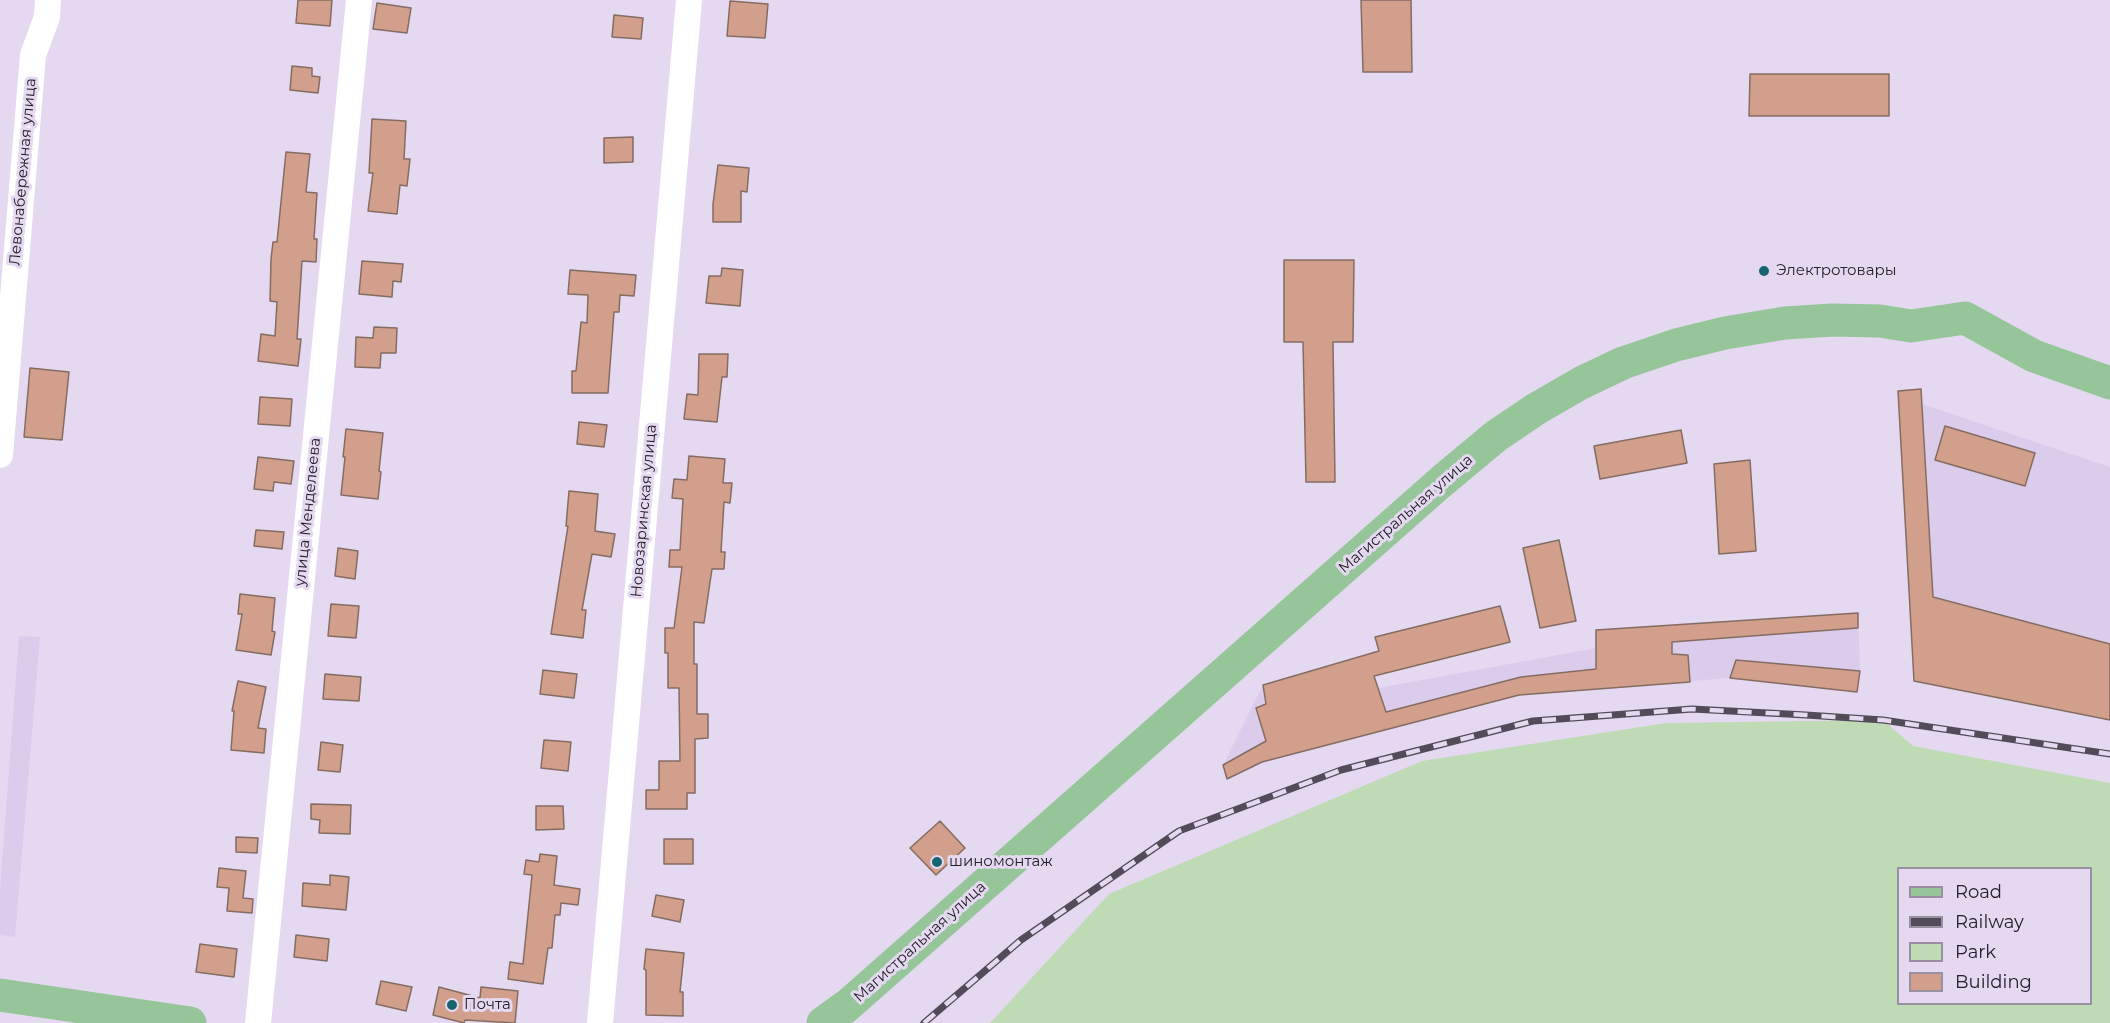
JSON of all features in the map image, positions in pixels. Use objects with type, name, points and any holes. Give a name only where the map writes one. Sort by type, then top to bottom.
[{"type":"main road","name":"Магистральная улица","points":[[824,1023],[848,1005],[1442,481],[1496,436],[1536,408],[1581,382],[1623,363],[1676,345],[1725,333],[1775,325],[1832,320],[1880,321],[1911,326],[1965,318],[2034,356],[2110,383]]},
{"type":"main road","points":[[0,996],[41,1000],[190,1023]]},
{"type":"street","name":"Левонабережная улица","points":[[0,455],[33,55],[47,17],[48,0]]},
{"type":"street","name":"улица Менделеева","points":[[258,1023],[358,0]]},
{"type":"street","name":"Новозаринская улица","points":[[600,1023],[689,0]]},
{"type":"shaded area","points":[[1921,389],[1922,404],[2110,467],[2110,720],[1914,681],[1898,391]]},
{"type":"shaded area","points":[[1858,613],[1860,671],[1856,692],[1729,678],[1519,695],[1262,762],[1227,779],[1223,765],[1263,685],[1378,688],[1596,648],[1596,630]]},
{"type":"shaded area","points":[[19,636],[40,637],[15,937],[0,935],[0,890]]},
{"type":"green space","points":[[1883,720],[1913,746],[2110,783],[2110,1023],[990,1023],[1109,894],[1422,761],[1666,723]]},
{"type":"building","points":[[298,0],[332,0],[330,26],[296,23]]},
{"type":"building","points":[[1361,0],[1411,0],[1412,72],[1363,72]]},
{"type":"building","points":[[730,1],[768,4],[765,38],[727,36]]},
{"type":"building","points":[[377,3],[411,8],[407,33],[373,29]]},
{"type":"building","points":[[614,15],[643,18],[641,39],[612,37]]},
{"type":"building","points":[[292,66],[312,68],[312,76],[320,77],[318,93],[290,90]]},
{"type":"building","points":[[1750,74],[1889,74],[1889,116],[1749,116]]},
{"type":"building","points":[[372,119],[406,121],[404,159],[410,159],[407,186],[400,185],[397,214],[368,211],[373,173],[369,173]]},
{"type":"building","points":[[633,137],[633,162],[604,163],[604,138]]},
{"type":"building","points":[[286,152],[310,154],[306,192],[317,193],[314,239],[317,239],[316,262],[302,261],[297,339],[301,339],[298,366],[258,361],[261,334],[275,336],[277,302],[270,301],[271,259],[273,242],[277,242]]},
{"type":"building","points":[[718,165],[749,168],[747,192],[741,191],[741,222],[713,222]]},
{"type":"building","points":[[1284,260],[1354,260],[1353,342],[1333,342],[1335,482],[1306,482],[1303,342],[1284,342]]},
{"type":"building","points":[[362,261],[403,264],[401,282],[393,281],[392,297],[359,294]]},
{"type":"building","points":[[722,268],[743,270],[740,306],[706,303],[709,276],[721,276]]},
{"type":"building","points":[[570,270],[636,275],[634,296],[620,295],[619,312],[614,312],[608,393],[572,393],[572,371],[576,371],[581,322],[587,323],[588,295],[568,294]]},
{"type":"building","points":[[374,327],[397,328],[396,353],[381,353],[380,368],[355,367],[356,337],[373,338]]},
{"type":"building","points":[[699,354],[728,354],[727,377],[722,377],[717,422],[684,419],[687,394],[698,395]]},
{"type":"building","points":[[30,368],[69,372],[62,440],[24,437]]},
{"type":"building","points":[[1921,389],[1933,597],[2110,644],[2110,720],[1914,681],[1898,391]]},
{"type":"building","points":[[260,397],[292,399],[290,426],[258,424]]},
{"type":"building","points":[[579,422],[607,425],[604,447],[577,444]]},
{"type":"building","points":[[1945,426],[2035,453],[2025,486],[1935,460]]},
{"type":"building","points":[[346,429],[383,433],[378,499],[341,495]]},
{"type":"building","points":[[1681,430],[1687,463],[1600,479],[1594,446]]},
{"type":"building","points":[[689,456],[725,459],[723,483],[732,483],[730,503],[724,502],[721,552],[725,552],[724,569],[712,569],[704,623],[694,622],[697,714],[708,714],[708,738],[695,739],[695,793],[687,793],[687,809],[646,809],[646,790],[659,790],[659,761],[680,761],[679,688],[668,688],[665,628],[674,628],[682,567],[669,567],[670,550],[680,550],[683,499],[672,498],[674,479],[687,480]]},
{"type":"building","points":[[258,457],[294,461],[291,484],[274,482],[273,491],[254,489]]},
{"type":"building","points":[[1750,460],[1756,551],[1719,554],[1714,464]]},
{"type":"building","points":[[569,491],[598,494],[595,531],[615,534],[611,557],[592,554],[582,610],[586,610],[583,638],[551,634],[568,526],[566,526]]},
{"type":"building","points":[[256,530],[284,532],[282,549],[254,546]]},
{"type":"building","points":[[1559,540],[1576,621],[1540,628],[1523,548]]},
{"type":"building","points":[[338,548],[358,551],[355,579],[335,576]]},
{"type":"building","points":[[240,594],[275,598],[272,631],[275,632],[271,655],[236,650],[242,614],[238,614]]},
{"type":"building","points":[[331,604],[359,606],[356,638],[328,636]]},
{"type":"building","points":[[1500,606],[1510,642],[1374,676],[1386,712],[1521,677],[1596,669],[1596,630],[1858,613],[1858,628],[1672,642],[1672,654],[1688,655],[1690,682],[1519,695],[1262,762],[1227,779],[1223,765],[1266,741],[1256,708],[1266,704],[1263,685],[1379,651],[1375,637]]},
{"type":"building","points":[[1736,660],[1860,671],[1857,692],[1730,678]]},
{"type":"building","points":[[543,670],[577,674],[574,698],[540,694]]},
{"type":"building","points":[[325,674],[361,677],[359,701],[323,699]]},
{"type":"building","points":[[238,681],[266,687],[258,728],[266,729],[264,753],[231,750],[234,711],[232,711]]},
{"type":"building","points":[[544,740],[571,742],[568,771],[541,768]]},
{"type":"building","points":[[321,742],[343,745],[340,772],[318,770]]},
{"type":"building","points":[[311,804],[351,805],[350,834],[319,833],[320,820],[311,819]]},
{"type":"building","points":[[536,806],[563,806],[564,829],[536,830]]},
{"type":"building","name":"шиномонтаж","points":[[940,821],[965,848],[936,875],[910,848]]},
{"type":"building","points":[[236,837],[258,838],[257,853],[236,852]]},
{"type":"building","points":[[664,839],[693,839],[693,864],[664,864]]},
{"type":"building","points":[[540,854],[557,856],[554,885],[580,889],[578,905],[561,903],[560,915],[555,915],[552,948],[548,948],[543,984],[508,979],[510,962],[523,964],[532,875],[524,874],[526,860],[539,862]]},
{"type":"building","points":[[219,868],[246,871],[243,898],[253,899],[252,913],[227,911],[229,888],[217,887]]},
{"type":"building","points":[[330,875],[349,877],[346,910],[302,906],[303,883],[330,885]]},
{"type":"building","points":[[656,895],[684,900],[680,922],[652,916]]},
{"type":"building","points":[[296,935],[329,939],[327,961],[294,957]]},
{"type":"building","points":[[200,944],[237,949],[234,977],[196,972]]},
{"type":"building","points":[[646,949],[684,953],[680,992],[683,992],[683,1016],[646,1015],[646,970],[644,969]]},
{"type":"building","points":[[381,981],[412,987],[406,1011],[376,1004]]},
{"type":"building","points":[[439,987],[480,998],[481,987],[518,991],[515,1023],[465,1020],[464,1023],[433,1015]]},
{"type":"railway","points":[[924,1023],[1021,940],[1179,831],[1341,770],[1533,721],[1692,709],[1806,715],[1883,720],[2110,754]]},
{"type":"place","name":"Электротовары","points":[[1764,271]]},
{"type":"place","name":"шиномонтаж","points":[[937,862]]},
{"type":"place","name":"Почта","points":[[452,1005]]}]
